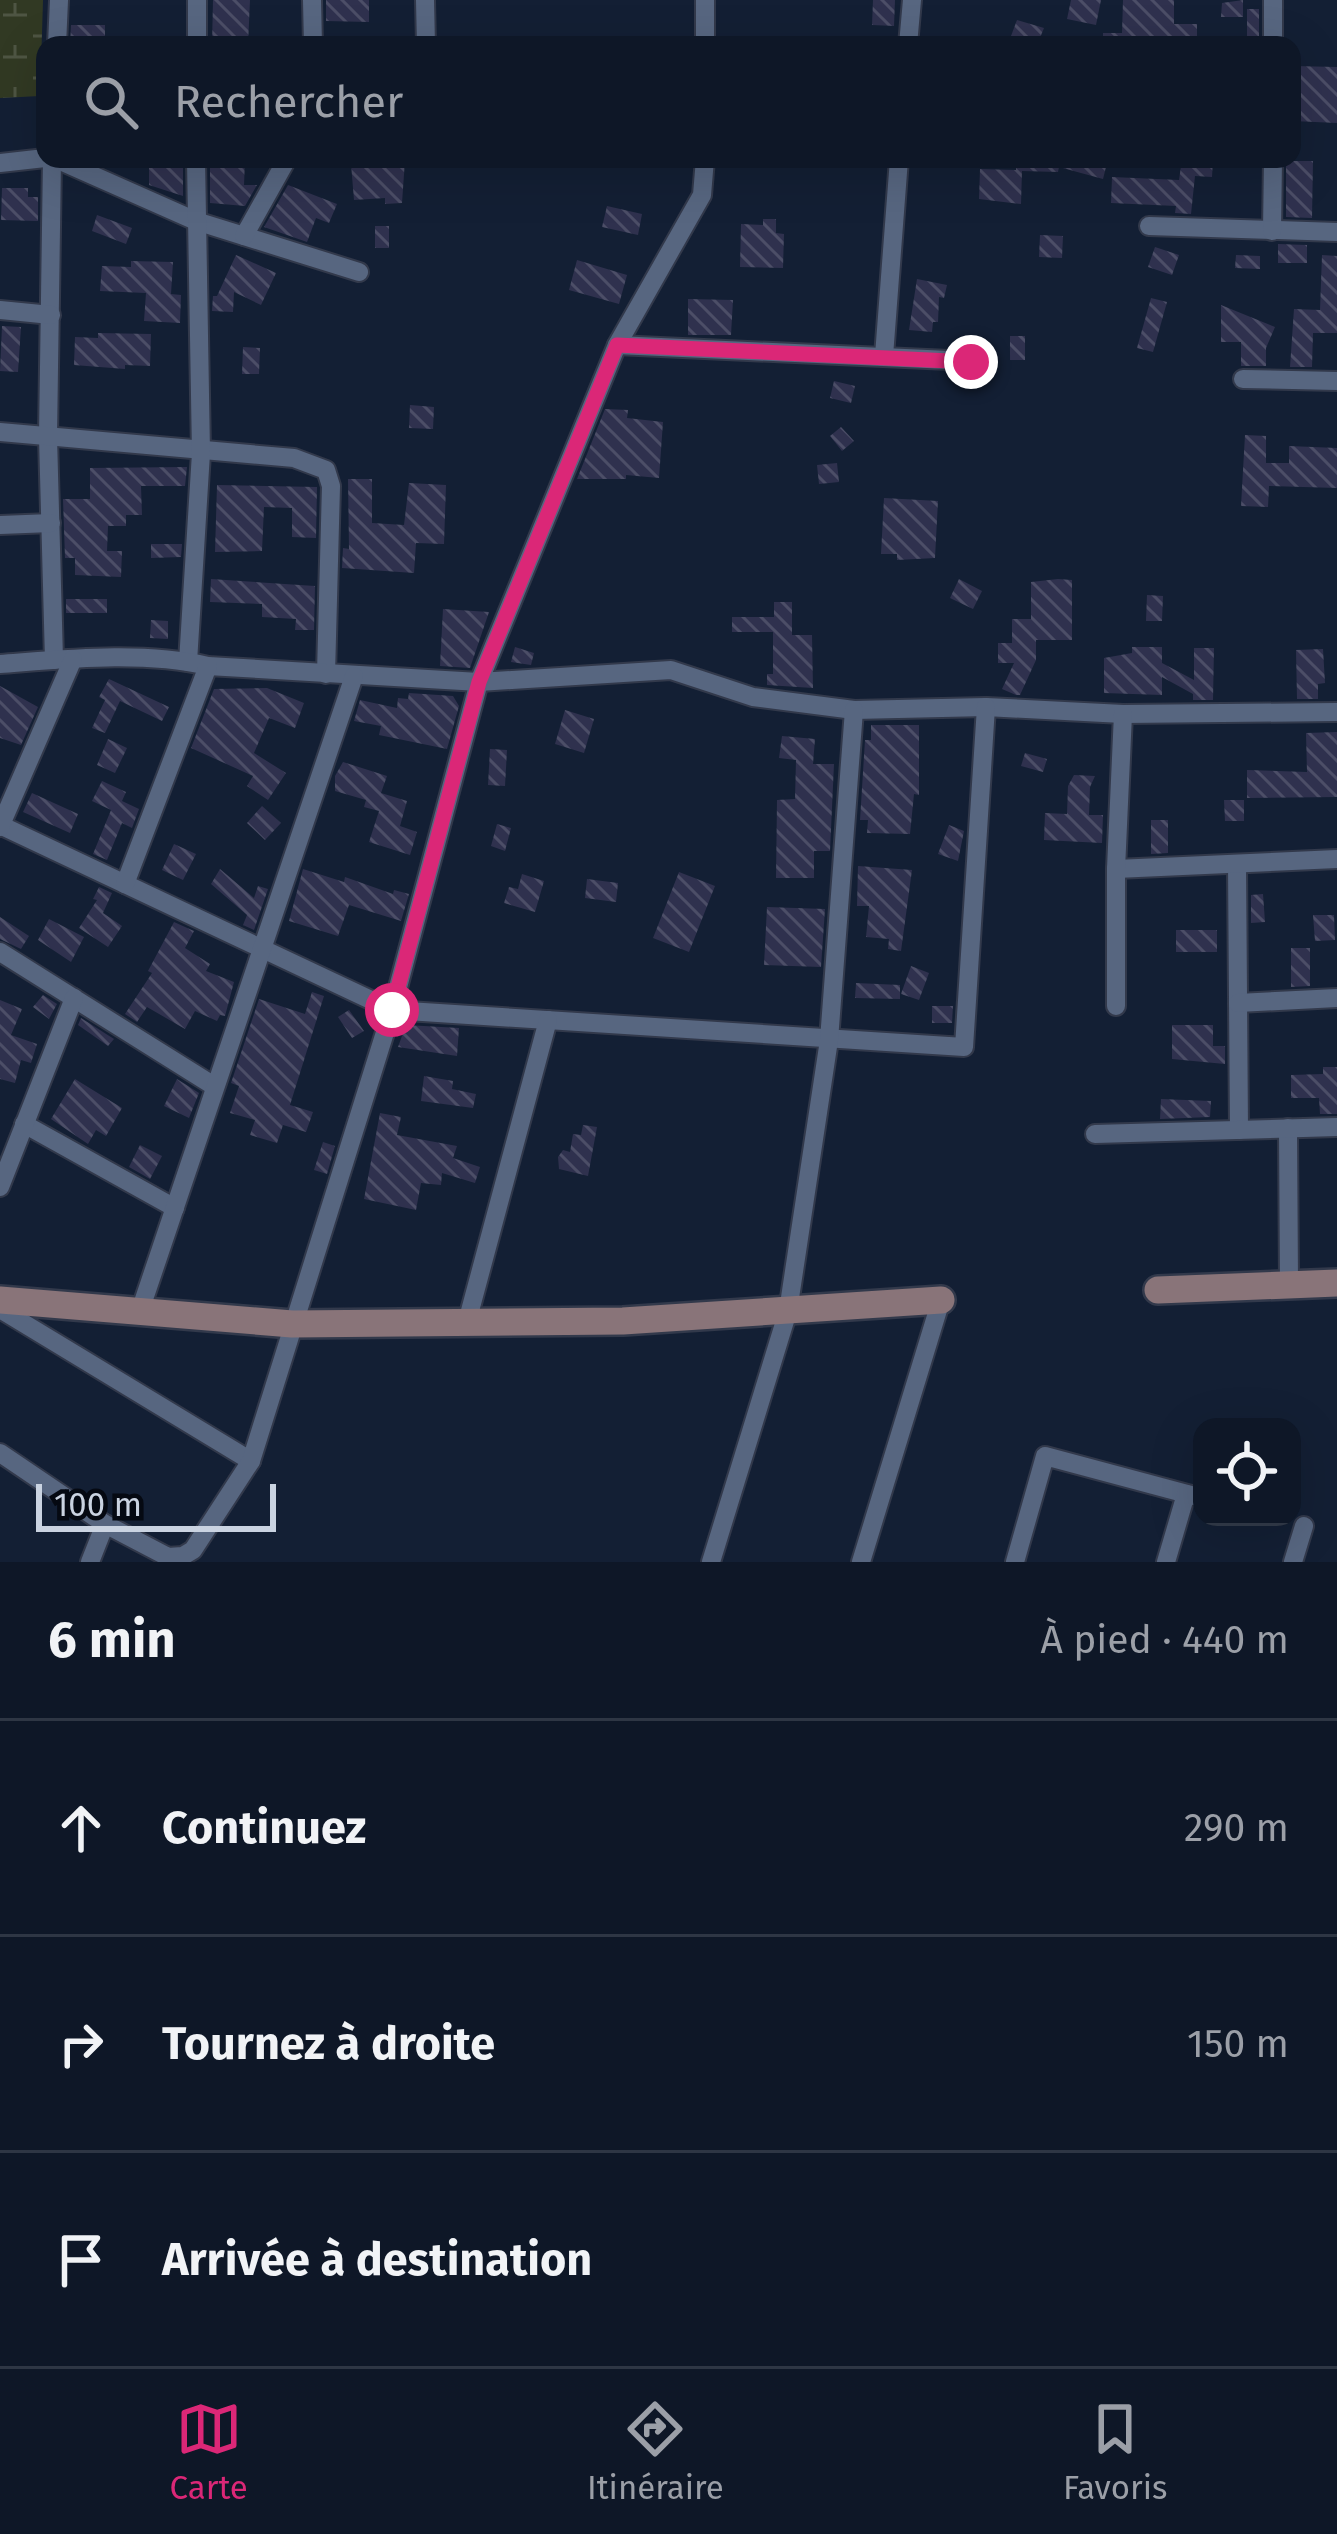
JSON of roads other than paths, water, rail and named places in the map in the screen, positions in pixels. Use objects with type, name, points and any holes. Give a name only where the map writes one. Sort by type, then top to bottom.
[{"type":"street","points":[[57,36],[58,0]]},
{"type":"street","points":[[197,0],[197,36]]},
{"type":"street","points":[[312,0],[313,36]]},
{"type":"street","points":[[425,0],[426,36]]},
{"type":"street","points":[[705,0],[705,36]]},
{"type":"street","points":[[909,36],[912,0]]},
{"type":"street","points":[[1273,0],[1274,36]]},
{"type":"street","points":[[0,163],[36,160]]},
{"type":"street","points":[[51,168],[48,436],[64,660],[0,826],[392,1010],[964,1047],[986,707]]},
{"type":"street","points":[[72,168],[196,221],[358,272]]},
{"type":"street","points":[[125,884],[198,664],[201,453],[196,168]]},
{"type":"street","points":[[244,236],[281,168]]},
{"type":"street","points":[[0,1453],[105,1524],[168,1557],[194,1550],[251,1461],[392,1010],[479,682],[617,345],[697,206],[705,168]]},
{"type":"street","points":[[884,356],[898,168]]},
{"type":"street","points":[[1272,231],[1273,168]]},
{"type":"street","points":[[1150,226],[1337,232]]},
{"type":"street","points":[[0,310],[51,315]]},
{"type":"street","points":[[617,345],[971,362]]},
{"type":"street","points":[[1243,379],[1337,381]]},
{"type":"street","points":[[0,432],[294,458],[326,470],[331,486],[326,674]]},
{"type":"street","points":[[0,525],[51,523]]},
{"type":"street","points":[[0,664],[64,660],[198,664],[479,682],[671,670],[753,698],[854,710],[1337,712]]},
{"type":"street","points":[[140,1311],[354,676]]},
{"type":"street","points":[[711,1562],[788,1311],[829,1040],[854,710]]},
{"type":"street","points":[[1116,1006],[1123,713]]},
{"type":"street","points":[[1116,869],[1337,860]]},
{"type":"street","points":[[1238,864],[1239,1130]]},
{"type":"street","points":[[0,952],[214,1086]]},
{"type":"street","points":[[0,1186],[74,998]]},
{"type":"street","points":[[1238,1003],[1337,998]]},
{"type":"street","points":[[467,1322],[548,1020]]},
{"type":"street","points":[[24,1124],[175,1208]]},
{"type":"street","points":[[1094,1133],[1337,1127]]},
{"type":"street","points":[[1288,1128],[1289,1285]]},
{"type":"street","points":[[1158,1289],[1337,1283]]},
{"type":"street","points":[[0,1300],[292,1324],[623,1321],[941,1300],[861,1562]]},
{"type":"street","points":[[0,1309],[251,1461]]},
{"type":"street","points":[[1015,1562],[1045,1456],[1193,1496]]},
{"type":"street","points":[[1166,1562],[1193,1498]]},
{"type":"street","points":[[90,1562],[105,1524]]},
{"type":"street","points":[[1293,1562],[1304,1526]]}]
